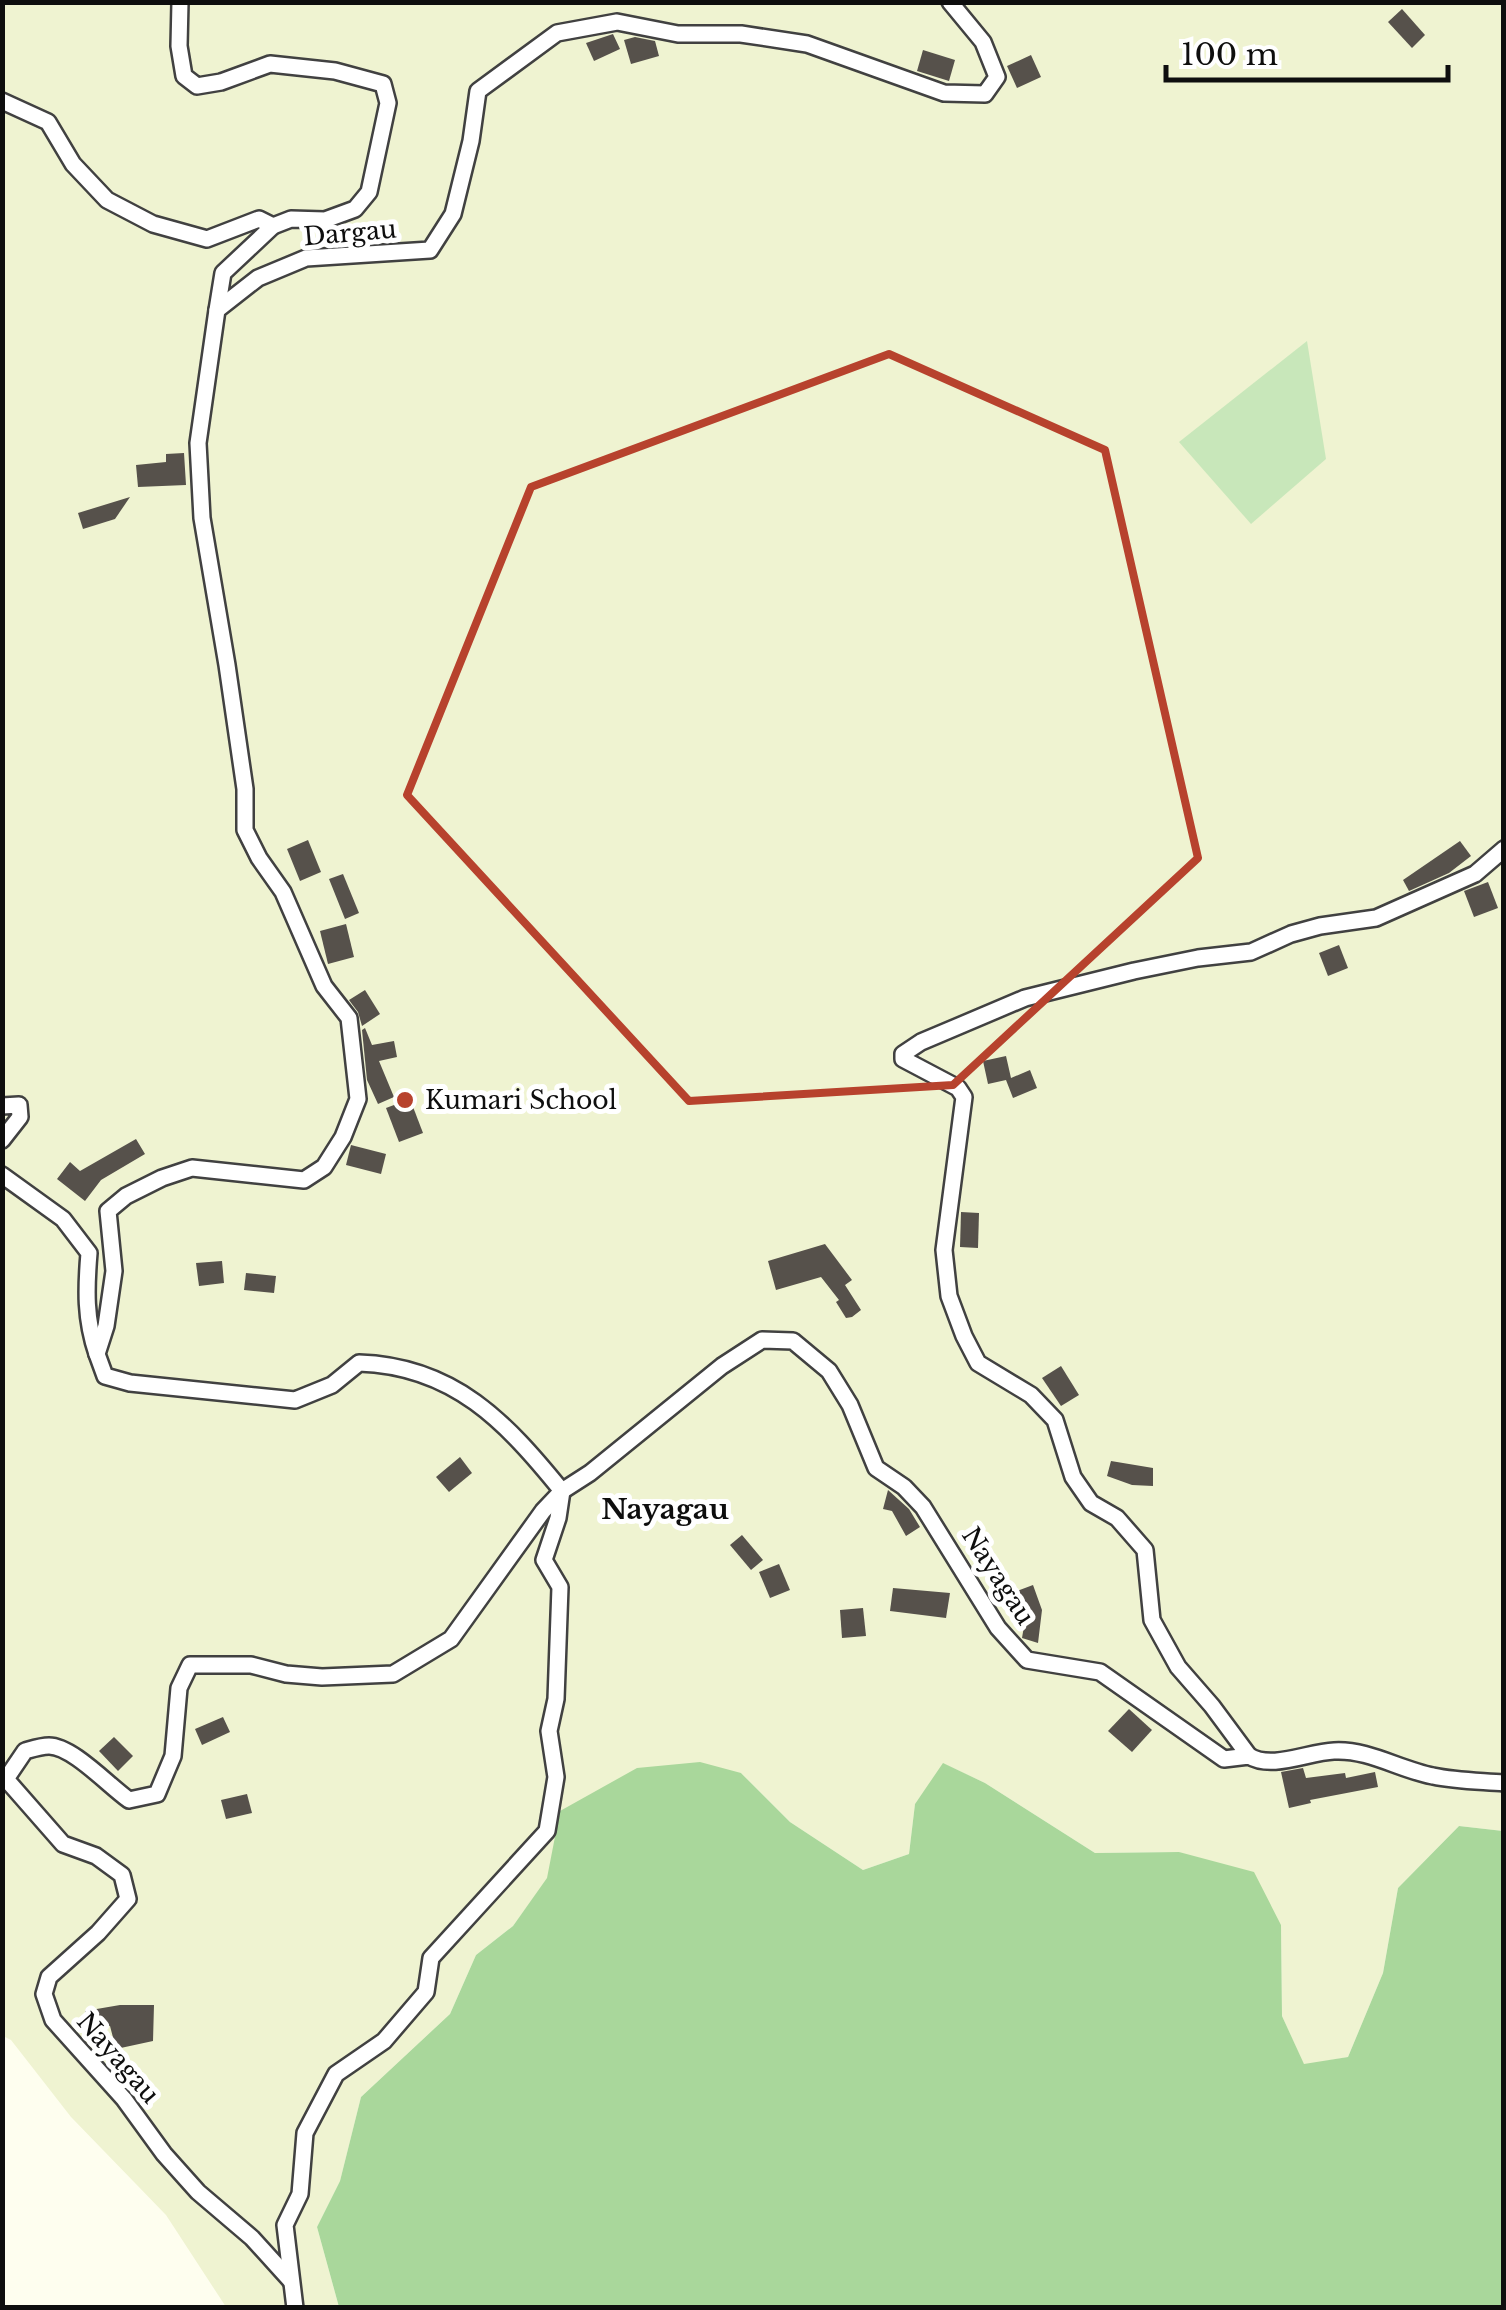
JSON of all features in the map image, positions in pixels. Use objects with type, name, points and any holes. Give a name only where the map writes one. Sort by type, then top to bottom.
[{"type":"street","points":[[97,1354],[106,1326],[114,1272],[108,1211],[126,1196],[192,1168],[304,1180],[324,1167],[343,1136],[358,1099],[349,1018],[324,986],[283,892],[258,858],[245,830],[244,789],[232,698],[202,518],[198,443],[223,273],[273,226],[291,219],[325,220],[355,210],[369,192],[388,103],[383,84],[335,71],[270,64],[198,86],[184,76],[179,46],[180,2]]},
{"type":"street","name":"Dargau","points":[[216,310],[258,278],[306,258],[430,250],[453,214],[478,91],[557,32],[617,22],[678,34],[741,34],[807,44],[944,93],[985,94],[996,78],[983,42],[950,2]]},
{"type":"street","points":[[2,101],[48,122],[73,164],[107,200],[153,224],[208,238],[259,219],[273,226]]},
{"type":"street","points":[[1249,1756],[1178,1667],[1152,1620],[1145,1550],[1117,1518],[1091,1503],[1074,1477],[1055,1420],[1031,1396],[978,1363],[964,1336],[949,1296],[944,1250],[964,1096],[958,1088],[903,1060],[906,1050],[1025,998],[1134,971],[1251,952],[1320,926],[1376,918],[1475,874],[1504,849]]},
{"type":"street","points":[[2,1106],[18,1105],[20,1117],[2,1140]]},
{"type":"street","points":[[2,1175],[63,1218],[89,1253],[85,1297],[88,1328],[105,1376],[130,1383],[294,1400],[332,1385],[359,1363],[395,1364],[470,1397],[524,1445],[562,1491],[544,1560],[560,1587],[556,1700],[549,1731],[556,1778],[547,1831],[431,1958],[426,1992],[384,2040],[336,2074],[305,2133],[300,2194],[284,2224],[295,2308]]},
{"type":"street","name":"Nayagau","points":[[292,2282],[252,2238],[198,2192],[124,2099],[53,2020],[44,1994],[50,1977],[128,1899],[122,1875],[96,1856],[63,1844],[6,1779],[25,1751],[50,1746],[73,1753],[129,1800],[157,1794],[173,1756],[180,1688],[190,1665],[251,1665],[286,1674],[322,1677],[392,1674],[451,1638],[562,1491],[590,1474],[722,1366],[762,1340],[792,1342],[830,1370],[876,1468],[904,1487],[923,1507],[998,1628],[1027,1660],[1100,1672],[1224,1759],[1249,1756],[1254,1760],[1284,1760],[1336,1750],[1380,1758],[1431,1776],[1504,1784]]},
{"type":"highlighted area","points":[[889,354],[1105,450],[1198,858],[953,1085],[689,1101],[407,795],[531,487]]},
{"type":"green space","points":[[3,3],[1503,3],[1503,1831],[1459,1826],[1398,1888],[1383,1973],[1348,2057],[1304,2065],[1282,2016],[1281,1925],[1179,1852],[1095,1853],[985,1783],[944,1764],[915,1804],[909,1854],[863,1870],[790,1822],[741,1773],[560,1811],[548,1878],[513,1926],[476,1955],[450,2014],[361,2097],[340,2181],[317,2227],[339,2307],[226,2307],[166,2215],[71,2117],[11,2040],[3,2036]]},
{"type":"green space","points":[[1307,341],[1326,459],[1251,524],[1179,442]]},
{"type":"green space","points":[[700,1762],[741,1773],[790,1822],[863,1870],[909,1854],[915,1804],[943,1763],[985,1783],[1095,1853],[1179,1852],[1254,1872],[1281,1925],[1282,2016],[1304,2064],[1348,2057],[1383,1973],[1398,1888],[1459,1826],[1503,1831],[1503,2307],[339,2307],[317,2227],[340,2181],[361,2097],[450,2014],[476,1955],[513,1926],[547,1878],[560,1811],[637,1768]]},
{"type":"building","points":[[1402,9],[1425,35],[1412,48],[1388,22]]},
{"type":"building","points":[[613,34],[620,49],[594,61],[586,43]]},
{"type":"building","points":[[635,37],[655,41],[659,56],[631,64],[624,40]]},
{"type":"building","points":[[923,50],[955,60],[949,81],[917,71]]},
{"type":"building","points":[[1031,55],[1041,77],[1017,88],[1007,66]]},
{"type":"building","points":[[184,453],[186,485],[138,487],[136,465],[166,462],[166,454]]},
{"type":"building","points":[[130,497],[115,519],[83,529],[78,513]]},
{"type":"building","points":[[308,840],[321,872],[300,881],[287,849]]},
{"type":"building","points":[[1460,841],[1471,856],[1449,873],[1409,891],[1403,880]]},
{"type":"building","points":[[343,874],[359,913],[345,919],[329,879]]},
{"type":"building","points":[[1488,882],[1498,908],[1474,917],[1464,891]]},
{"type":"building","points":[[346,924],[354,957],[328,964],[320,931]]},
{"type":"building","points":[[1339,945],[1348,968],[1328,976],[1319,953]]},
{"type":"building","points":[[365,990],[380,1014],[362,1026],[349,1000]]},
{"type":"building","points":[[365,1028],[372,1045],[394,1041],[397,1057],[379,1061],[394,1097],[378,1104],[367,1080],[362,1030]]},
{"type":"building","points":[[1006,1056],[1011,1078],[1030,1070],[1037,1088],[1013,1098],[1006,1080],[988,1084],[983,1061]]},
{"type":"building","points":[[410,1099],[423,1133],[399,1142],[386,1108]]},
{"type":"building","points":[[136,1139],[145,1154],[101,1180],[85,1201],[57,1179],[70,1162],[80,1171]]},
{"type":"building","points":[[351,1145],[386,1154],[381,1174],[346,1165]]},
{"type":"building","points":[[961,1212],[979,1213],[978,1248],[960,1247]]},
{"type":"building","points":[[825,1244],[852,1280],[845,1285],[861,1310],[852,1317],[846,1318],[836,1302],[839,1300],[821,1277],[776,1290],[768,1261]]},
{"type":"building","points":[[222,1261],[224,1283],[199,1286],[196,1263]]},
{"type":"building","points":[[246,1273],[276,1276],[274,1293],[244,1290]]},
{"type":"building","points":[[1061,1366],[1079,1395],[1061,1406],[1042,1378]]},
{"type":"building","points":[[460,1457],[472,1473],[449,1492],[436,1477]]},
{"type":"building","points":[[1111,1461],[1153,1468],[1153,1486],[1132,1485],[1107,1476]]},
{"type":"building","points":[[888,1490],[909,1509],[920,1527],[906,1536],[892,1511],[883,1509]]},
{"type":"building","points":[[742,1535],[763,1560],[751,1570],[730,1545]]},
{"type":"building","points":[[779,1564],[790,1590],[770,1598],[759,1572]]},
{"type":"building","points":[[1033,1585],[1042,1610],[1038,1643],[1022,1638],[1026,1614],[1017,1591]]},
{"type":"building","points":[[893,1588],[950,1593],[946,1618],[890,1611]]},
{"type":"building","points":[[863,1608],[866,1636],[842,1638],[840,1610]]},
{"type":"building","points":[[1129,1709],[1152,1730],[1132,1752],[1108,1731]]},
{"type":"building","points":[[223,1717],[230,1732],[202,1745],[195,1729]]},
{"type":"building","points":[[114,1737],[133,1756],[118,1771],[99,1751]]},
{"type":"building","points":[[1303,1768],[1306,1778],[1345,1773],[1346,1778],[1375,1772],[1378,1787],[1289,1808],[1281,1772]]},
{"type":"building","points":[[247,1794],[252,1813],[226,1819],[221,1800]]},
{"type":"building","points":[[154,2005],[153,2041],[116,2049],[110,2026],[89,2029],[85,2011]]},
{"type":"place","name":"Kumari School","points":[[405,1100]]},
{"type":"district","name":"Nayagau","points":[[665,1509]]}]
